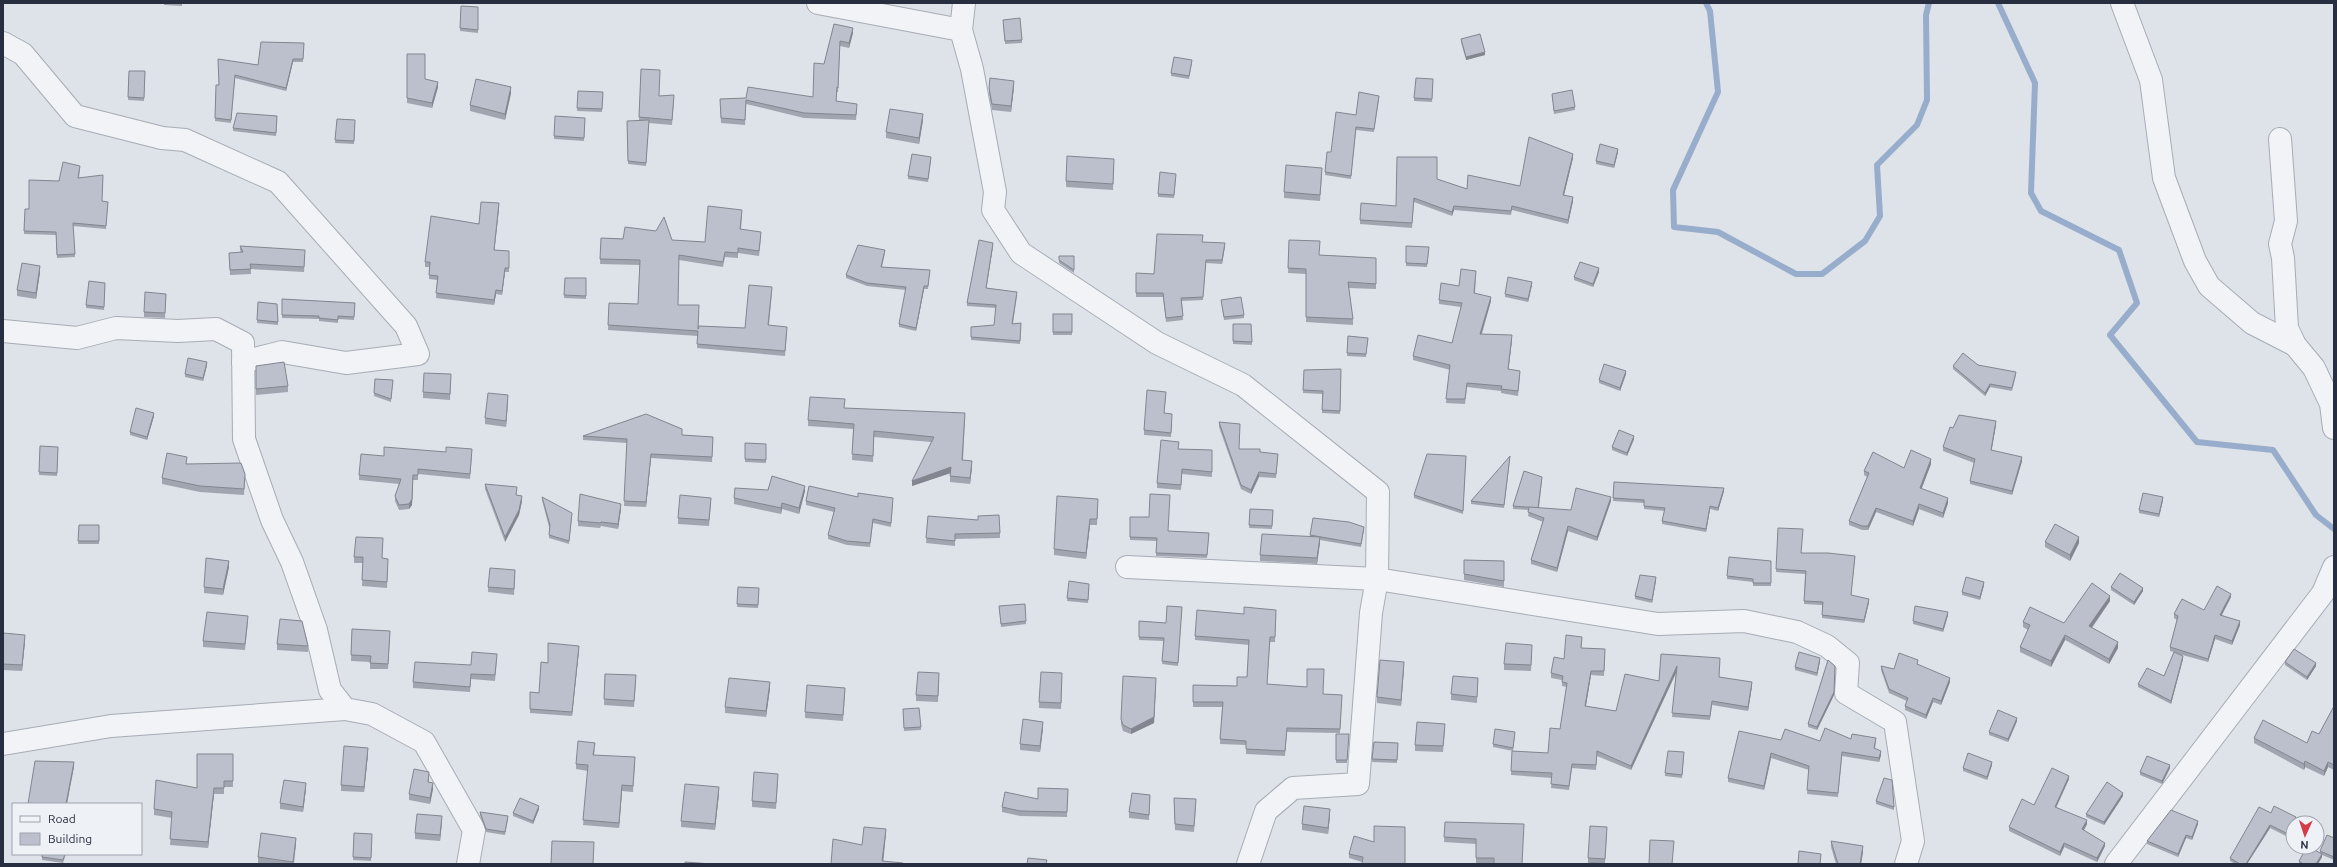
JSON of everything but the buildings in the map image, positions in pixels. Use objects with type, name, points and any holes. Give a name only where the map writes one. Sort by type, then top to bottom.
[{"type":"street","points":[[818,3],[961,30]]},
{"type":"street","points":[[964,3],[961,30],[972,69],[995,192],[993,210],[1021,253],[1156,342],[1243,385],[1378,492],[1377,579],[1371,613],[1358,784],[1293,788],[1266,811],[1248,864]]},
{"type":"street","points":[[2122,3],[2137,37],[2151,80],[2164,178],[2195,262],[2209,286],[2252,324],[2295,345]]},
{"type":"street","points":[[3,43],[23,54],[75,116],[162,138],[185,140],[278,182],[406,326],[418,354],[346,363],[282,352],[243,362]]},
{"type":"street","points":[[2280,139],[2286,221],[2280,244],[2283,258],[2287,328],[2295,345],[2314,368],[2331,404],[2334,428]]},
{"type":"street","points":[[3,331],[77,338],[116,328],[178,331],[216,329],[243,343],[244,439],[272,520],[292,562],[316,630],[330,690],[345,709]]},
{"type":"street","points":[[1127,567],[1377,579],[1658,624],[1744,621],[1797,632],[1827,646],[1848,663],[1846,693],[1895,722],[1913,841],[1906,864]]},
{"type":"street","points":[[2116,864],[2323,593],[2334,568]]},
{"type":"street","points":[[3,744],[111,726],[345,709],[372,714],[424,742],[474,830],[468,864]]},
{"type":"waterway","points":[[1706,3],[1710,11],[1718,92],[1673,190],[1674,227],[1718,232],[1796,274],[1822,274],[1865,241],[1880,216],[1877,165],[1917,125],[1927,100],[1926,15],[1929,3]]},
{"type":"waterway","points":[[1998,3],[2035,83],[2031,193],[2041,211],[2119,250],[2137,303],[2110,335],[2197,442],[2273,450],[2316,515],[2334,529]]}]
